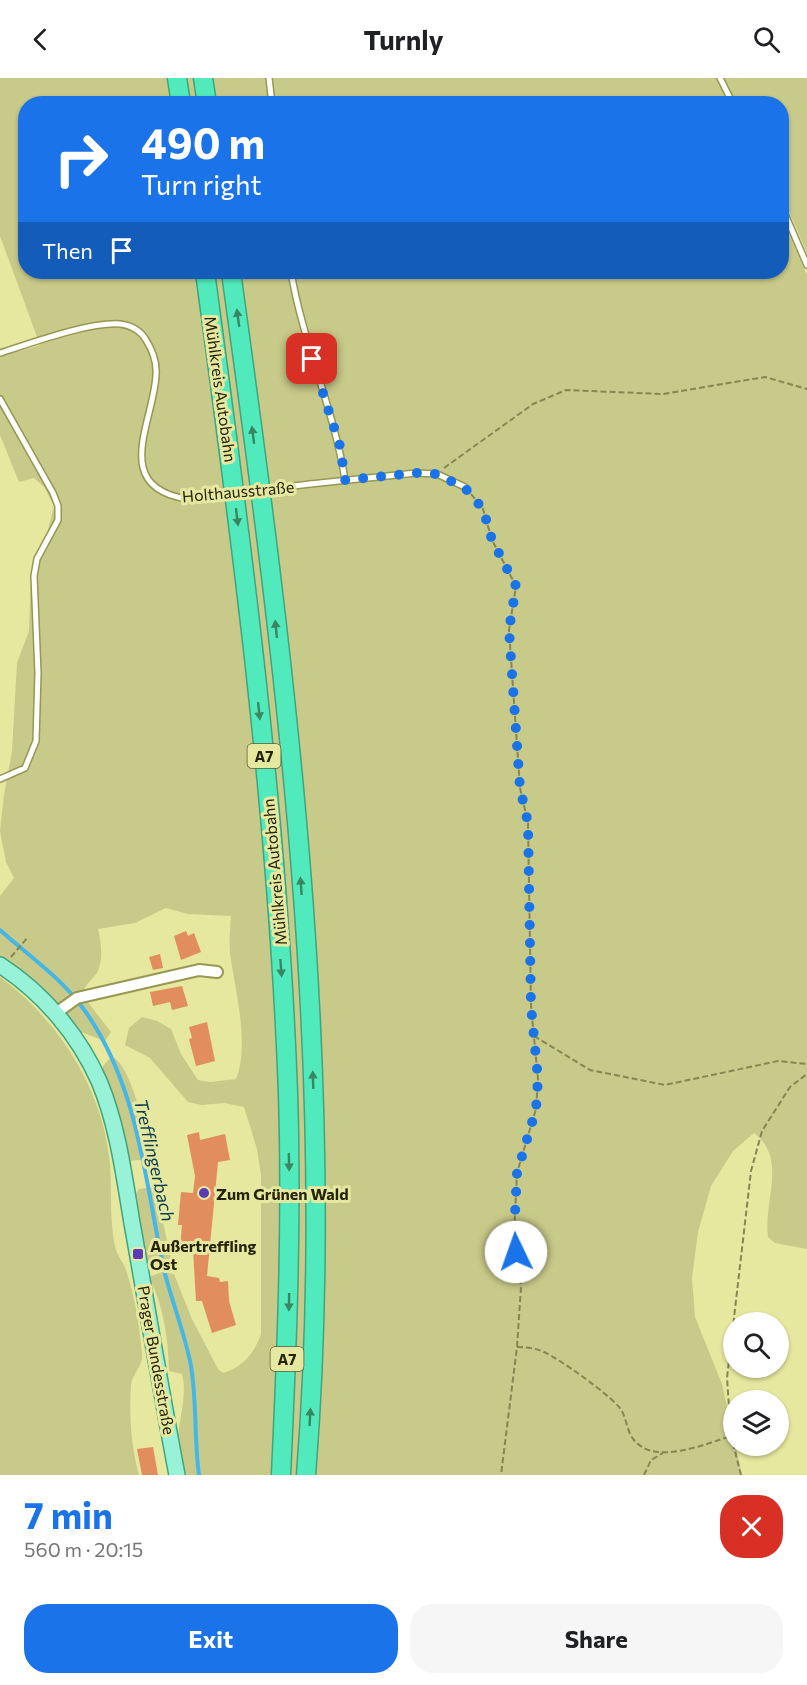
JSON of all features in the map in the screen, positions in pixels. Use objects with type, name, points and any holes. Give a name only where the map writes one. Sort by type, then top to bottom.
[{"type":"highway","points":[[177,78],[180,96]]},
{"type":"highway","points":[[203,78],[206,96]]},
{"type":"highway","name":"Mühlkreis Autobahn","points":[[206,279],[259,706],[284,1012],[290,1244],[281,1475]]},
{"type":"highway","name":"Mühlkreis Autobahn","points":[[232,279],[276,629],[298,845],[310,1011],[315,1244],[306,1475]]},
{"type":"main road","name":"Prager Bundesstraße","points":[[0,964],[60,1010],[99,1081],[114,1127],[177,1475]]},
{"type":"street","points":[[60,1010],[77,998],[199,970],[217,972]]},
{"type":"lane","points":[[269,78],[271,96]]},
{"type":"lane","points":[[720,78],[729,96]]},
{"type":"lane","points":[[789,223],[807,265]]},
{"type":"lane","points":[[293,279],[306,338],[340,446],[345,480]]},
{"type":"lane","name":"Holthausstraße","points":[[0,353],[102,325],[129,325],[143,335],[155,360],[156,376],[141,437],[143,467],[150,480],[160,490],[173,496],[187,499],[345,480],[416,473],[436,474]]},
{"type":"lane","points":[[0,399],[58,506],[58,520],[37,559],[34,576],[38,674],[36,741],[25,768],[0,779]]},
{"type":"lane","points":[[436,474],[465,488]]},
{"type":"path","points":[[436,474],[533,404],[566,390],[663,394],[765,377],[807,389]]},
{"type":"path","points":[[465,488],[483,509],[492,540],[516,586],[509,630],[520,788],[528,823],[534,1035],[538,1079],[536,1109],[517,1173],[514,1235],[521,1287],[517,1347],[501,1475]]},
{"type":"path","points":[[14,954],[28,937]]},
{"type":"path","points":[[534,1035],[590,1070],[665,1085],[778,1061],[807,1064]]},
{"type":"path","points":[[728,1390],[727,1378],[751,1171],[762,1131],[790,1087],[807,1074]]},
{"type":"path","points":[[517,1347],[529,1347],[544,1352],[607,1396],[621,1408],[634,1440],[645,1449],[663,1453]]},
{"type":"path","points":[[645,1475],[651,1461],[663,1453],[723,1438]]},
{"type":"path","points":[[736,1456],[741,1475]]},
{"type":"green space","points":[[0,78],[807,78],[807,253],[789,211],[789,96],[18,96],[18,279],[789,279],[789,234],[807,275],[807,1249],[775,1243],[768,1237],[767,1223],[772,1168],[770,1155],[764,1143],[754,1133],[733,1151],[711,1186],[698,1232],[692,1278],[695,1317],[723,1390],[723,1456],[738,1456],[742,1475],[182,1475],[178,1446],[184,1383],[182,1374],[169,1371],[164,1323],[149,1277],[162,1272],[174,1274],[192,1319],[218,1369],[223,1373],[242,1363],[252,1353],[261,1334],[261,1175],[257,1149],[244,1107],[224,1103],[202,1105],[188,1102],[150,1058],[125,1045],[129,1028],[142,1017],[157,1021],[171,1029],[181,1054],[198,1080],[210,1082],[236,1079],[242,1050],[242,1034],[230,953],[231,916],[188,914],[166,908],[135,923],[98,929],[101,957],[97,973],[83,993],[56,1004],[0,956],[0,896],[14,878],[6,862],[0,831],[12,751],[17,663],[29,631],[31,576],[35,557],[46,538],[54,506],[44,487],[34,478],[19,482],[0,435],[0,357],[40,345],[0,236]]},
{"type":"green space","points":[[0,977],[41,1014],[59,1036],[88,1083],[106,1136],[110,1164],[114,1240],[132,1291],[141,1345],[142,1359],[132,1381],[130,1396],[132,1442],[139,1475],[0,1475]]},
{"type":"green space","points":[[87,1001],[111,1032],[105,1041],[81,1032],[65,1013],[77,1004]]},
{"type":"green space","points":[[111,1057],[118,1061],[131,1086],[142,1119],[150,1159],[128,1161],[102,1074],[103,1066]]},
{"type":"green space","points":[[152,1187],[156,1190],[171,1259],[169,1262],[154,1265],[146,1262],[135,1195],[139,1189]]},
{"type":"building","points":[[186,931],[188,936],[194,933],[201,952],[181,960],[174,936]]},
{"type":"building","points":[[160,954],[163,968],[153,970],[149,957]]},
{"type":"building","points":[[182,986],[188,1006],[172,1010],[170,1002],[153,1006],[150,992]]},
{"type":"building","points":[[207,1022],[215,1061],[196,1066],[189,1039],[192,1038],[189,1027]]},
{"type":"building","name":"Zum Grünen Wald","points":[[199,1132],[200,1140],[225,1134],[230,1160],[218,1162],[207,1276],[219,1278],[220,1282],[228,1281],[229,1301],[236,1325],[212,1333],[202,1301],[196,1301],[193,1250],[180,1249],[182,1225],[178,1225],[181,1192],[193,1193],[195,1176],[187,1135]]},
{"type":"building","points":[[153,1447],[158,1475],[142,1475],[137,1449]]},
{"type":"waterway","name":"Trefflingerbach","points":[[0,930],[67,988],[85,1011],[103,1040],[129,1103],[145,1169],[164,1270],[191,1366],[199,1475]]},
{"type":"place","name":"Zum Grünen Wald","points":[[204,1193]]},
{"type":"place","name":"Außertreffling Ost","points":[[138,1254]]},
{"type":"route","points":[[312,359],[340,446],[345,480],[416,473],[436,474],[453,480],[465,488],[483,509],[492,540],[516,586],[509,630],[520,788],[528,823],[531,1006],[538,1079],[536,1109],[525,1139],[517,1173],[514,1235],[516,1252]]}]
